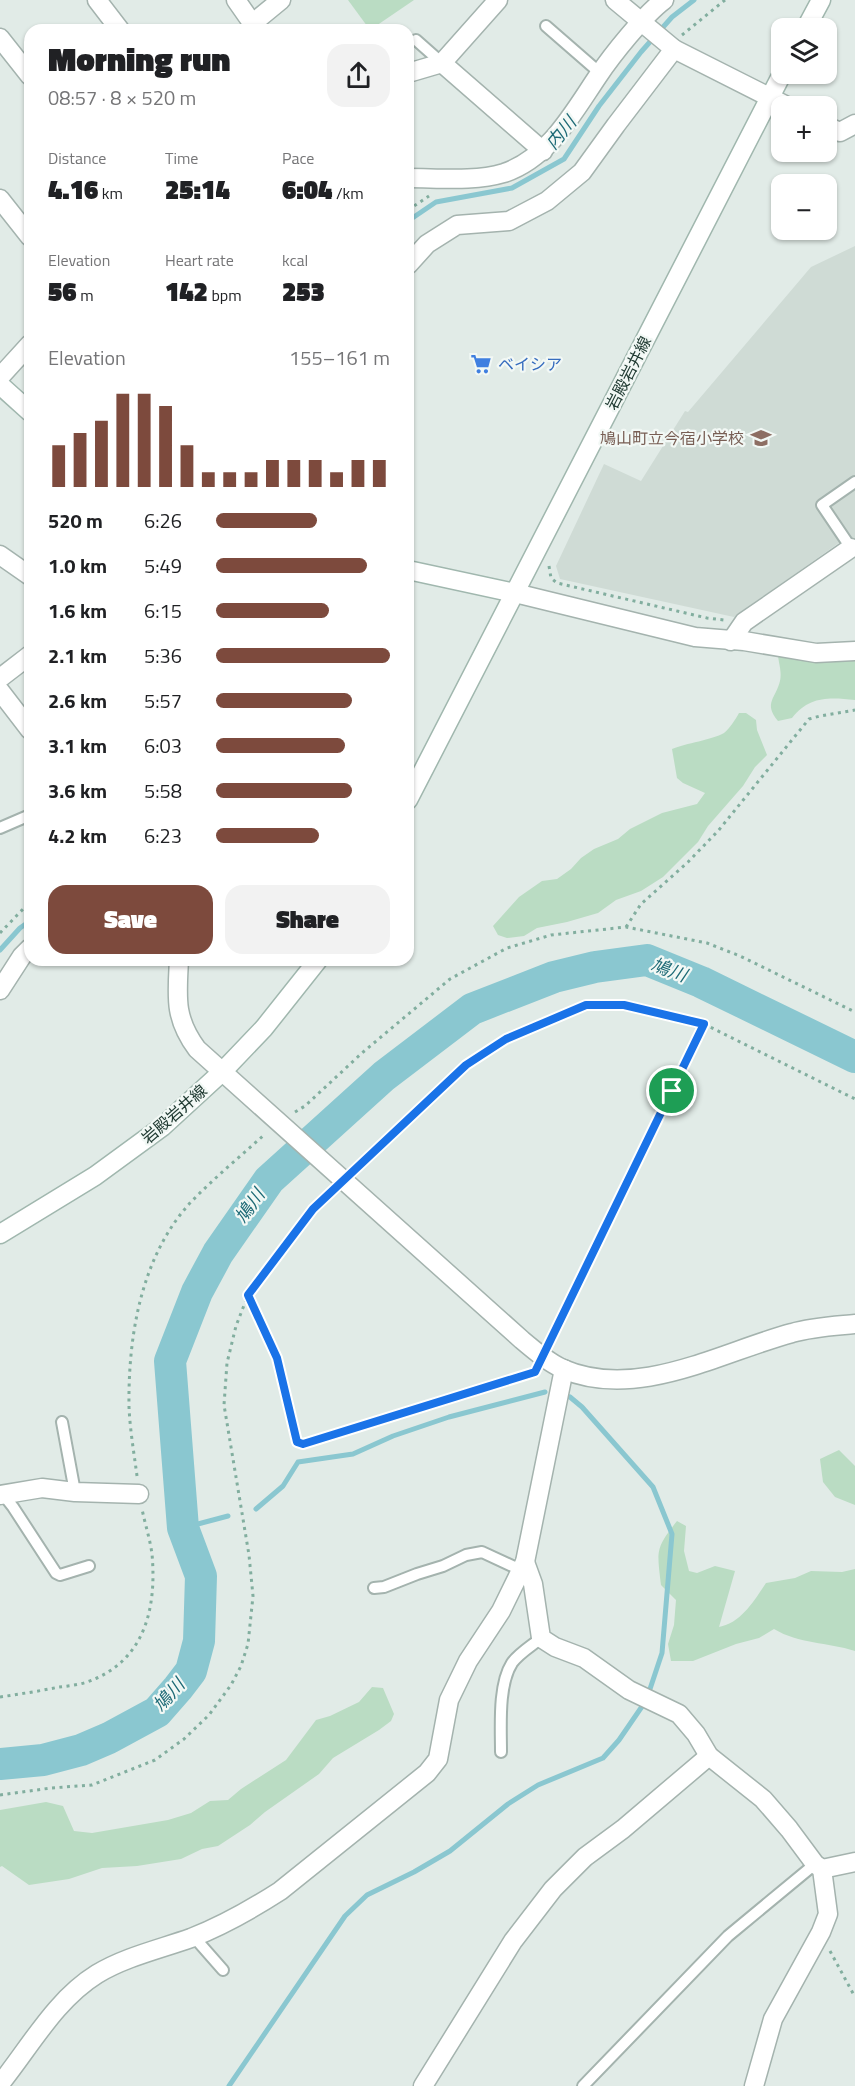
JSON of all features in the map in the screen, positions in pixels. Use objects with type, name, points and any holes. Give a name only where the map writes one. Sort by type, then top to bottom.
[{"type":"street","points":[[97,0],[115,24]]},
{"type":"street","points":[[236,0],[254,24]]},
{"type":"street","points":[[257,24],[281,0]]},
{"type":"street","points":[[414,71],[442,63],[498,0]]},
{"type":"street","points":[[615,0],[674,49],[770,97]]},
{"type":"street","points":[[414,178],[482,178],[506,172],[543,151],[556,137],[600,73],[642,22],[664,0]]},
{"type":"street","points":[[811,18],[821,0]]},
{"type":"street","points":[[0,38],[24,68]]},
{"type":"street","points":[[414,258],[427,244],[457,225],[509,221],[547,201],[582,172],[674,49]]},
{"type":"street","points":[[442,63],[543,151]]},
{"type":"street","name":"岩殿岩井線","points":[[414,788],[777,84]]},
{"type":"street","points":[[837,131],[840,132],[855,124]]},
{"type":"street","points":[[0,199],[24,229]]},
{"type":"street","points":[[0,376],[24,350]]},
{"type":"street","points":[[0,386],[24,407]]},
{"type":"street","points":[[731,641],[744,622],[851,548]]},
{"type":"street","points":[[0,555],[24,572]]},
{"type":"street","points":[[414,571],[515,593],[695,637],[744,641],[816,653],[855,651]]},
{"type":"street","points":[[0,678],[24,660]]},
{"type":"street","points":[[0,691],[24,722]]},
{"type":"street","points":[[0,990],[24,954]]},
{"type":"street","points":[[179,966],[179,1017],[197,1049],[542,1357],[564,1369],[614,1380],[657,1376],[794,1332],[855,1324]]},
{"type":"street","name":"岩殿岩井線","points":[[0,1234],[95,1176],[162,1127],[222,1072],[264,1028],[313,966]]},
{"type":"street","points":[[0,2084],[60,2006],[97,1974],[122,1962],[194,1936],[255,1907],[280,1891],[427,1773],[438,1759],[449,1700],[468,1661],[501,1611],[523,1566],[564,1369]]},
{"type":"street","points":[[1,1492],[42,1488],[75,1492],[139,1494]]},
{"type":"street","points":[[523,1566],[533,1584],[541,1638],[555,1647],[584,1658],[629,1690],[679,1714],[696,1734],[709,1756],[763,1799],[819,1867],[828,1914],[821,1932],[773,2019],[754,2086]]},
{"type":"street","points":[[423,2086],[513,1941],[553,1889],[585,1857],[623,1829],[709,1756]]},
{"type":"street","points":[[819,1867],[855,1862]]},
{"type":"lane","points":[[546,26],[600,73]]},
{"type":"lane","points":[[416,39],[442,63]]},
{"type":"lane","points":[[851,548],[822,504],[855,482]]},
{"type":"lane","points":[[0,828],[24,818]]},
{"type":"lane","points":[[62,1422],[75,1492]]},
{"type":"lane","points":[[1,1492],[56,1573],[60,1575],[88,1566]]},
{"type":"lane","points":[[374,1588],[384,1587],[443,1566],[466,1555],[482,1552],[523,1566]]},
{"type":"lane","points":[[501,1752],[501,1698],[508,1676],[513,1662],[541,1638]]},
{"type":"lane","points":[[583,2086],[728,1936],[819,1867]]},
{"type":"lane","points":[[194,1936],[223,1970]]},
{"type":"path","points":[[674,49],[681,36],[725,0]]},
{"type":"path","points":[[549,564],[551,578],[557,583],[706,618],[744,622]]},
{"type":"path","points":[[626,927],[641,904],[688,862],[718,831],[809,719],[855,710]]},
{"type":"path","points":[[0,933],[24,909]]},
{"type":"path","points":[[0,1697],[84,1683],[107,1674],[129,1655],[141,1639],[149,1617],[152,1596],[152,1554],[139,1494],[129,1410],[130,1362],[146,1278],[156,1255],[173,1227],[190,1203],[279,1121],[305,1106],[362,1053],[450,979],[507,948],[551,935],[626,927],[707,943],[740,956],[855,1012]]},
{"type":"path","points":[[0,1795],[92,1785],[155,1760],[184,1739],[209,1715],[231,1685],[241,1666],[248,1644],[253,1596],[249,1555],[224,1405],[227,1363],[236,1326],[248,1295],[313,1209],[466,1065],[506,1039],[586,1005],[624,1005],[704,1024],[855,1099]]},
{"type":"path","points":[[248,1295],[277,1358],[297,1442],[303,1444],[535,1372],[704,1024]]},
{"type":"path","points":[[821,1932],[855,1997]]},
{"type":"shaded area","name":"鳩山町立今宿小学校","points":[[855,246],[855,556],[843,540],[734,617],[560,579],[556,566],[604,464],[641,481],[685,411],[688,412],[811,267]]},
{"type":"green space","points":[[348,0],[414,0],[379,24],[366,24]]},
{"type":"green space","points":[[778,656],[855,659],[855,700],[837,698],[820,700],[805,705],[792,718],[778,721],[771,710],[771,705],[781,678]]},
{"type":"green space","points":[[739,713],[746,713],[756,720],[757,730],[767,755],[708,826],[698,842],[663,877],[641,891],[616,900],[598,913],[537,928],[524,936],[507,938],[498,935],[493,926],[519,897],[542,881],[557,879],[594,849],[618,839],[630,829],[662,813],[697,804],[705,793],[677,778],[672,749],[724,733]]},
{"type":"green space","points":[[839,1450],[855,1466],[855,1505],[835,1497],[823,1482],[820,1459]]},
{"type":"green space","points":[[677,1521],[686,1526],[684,1551],[689,1571],[697,1573],[715,1566],[735,1571],[719,1627],[727,1625],[740,1616],[752,1604],[766,1583],[795,1578],[811,1571],[842,1572],[855,1569],[855,1651],[803,1640],[774,1629],[759,1638],[736,1644],[693,1661],[671,1661],[668,1644],[674,1625],[676,1600],[661,1585],[659,1550]]},
{"type":"green space","points":[[372,1687],[383,1688],[394,1714],[391,1721],[333,1758],[319,1774],[218,1846],[202,1849],[181,1859],[137,1866],[102,1868],[69,1879],[29,1885],[2,1866],[0,1867],[0,1810],[46,1802],[63,1806],[74,1831],[92,1833],[168,1820],[191,1813],[210,1801],[228,1800],[286,1760],[316,1720],[359,1702]]},
{"type":"waterway","name":"内川","points":[[414,217],[436,202],[512,188],[564,159],[599,106],[641,52],[672,17],[694,0]]},
{"type":"waterway","name":"内川","points":[[0,950],[24,925]]},
{"type":"waterway","name":"鳩川","points":[[0,1764],[43,1760],[81,1750],[109,1738],[157,1712],[191,1671],[199,1641],[201,1576],[183,1528],[170,1361],[197,1292],[218,1253],[269,1180],[384,1076],[472,1009],[554,977],[595,967],[647,960],[701,982],[855,1057]]},
{"type":"waterway","points":[[256,1509],[283,1486],[298,1462],[353,1454],[393,1436],[449,1417],[545,1392]]},
{"type":"waterway","points":[[570,1397],[582,1407],[653,1487],[672,1534],[662,1653],[649,1692]]},
{"type":"waterway","points":[[183,1528],[228,1516]]},
{"type":"waterway","points":[[229,2086],[345,1916],[367,1895],[450,1851],[508,1804],[538,1785],[603,1758],[619,1740],[643,1705]]},
{"type":"place","name":"ベイシア","points":[[481,364]]},
{"type":"place","name":"鳩山町立今宿小学校","points":[[761,438]]},
{"type":"route","points":[[586,1005],[624,1005],[704,1024],[672,1091],[535,1372],[303,1444],[297,1442],[277,1358],[248,1295],[313,1209],[466,1065],[506,1039],[586,1005]]}]
